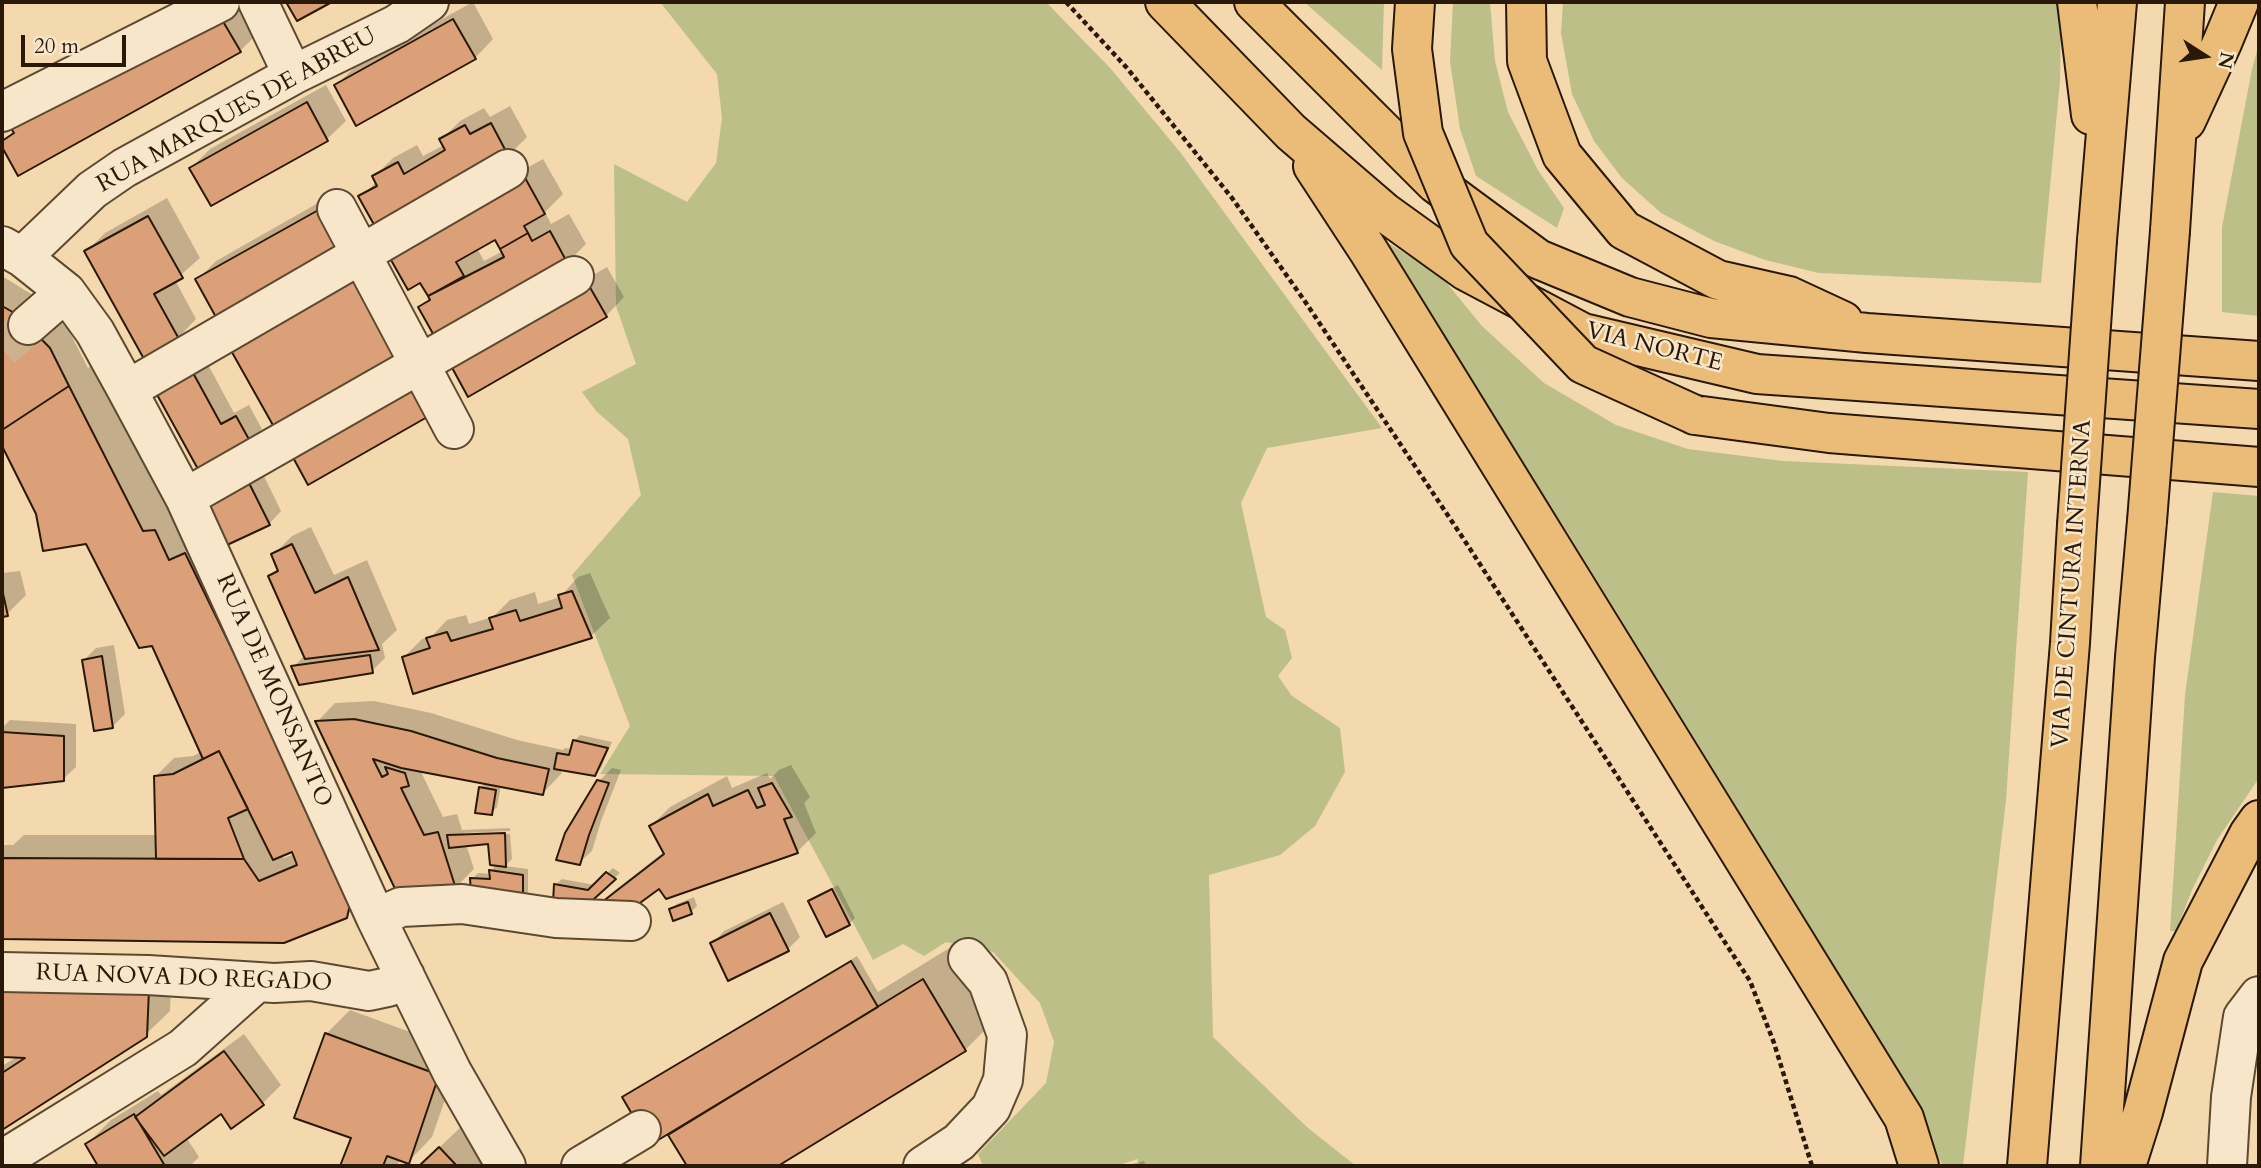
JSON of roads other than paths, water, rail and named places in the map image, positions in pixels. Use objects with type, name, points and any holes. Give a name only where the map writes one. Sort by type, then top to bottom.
[{"type":"highway","name":"VIA NORTE","points":[[1166,2],[1291,132],[1384,212],[1466,271],[1583,333],[1757,374],[2259,409]]},
{"type":"highway","name":"VIA NORTE","points":[[1254,2],[1435,183],[1538,259],[1630,297],[1711,318],[1867,333],[2259,361]]},
{"type":"highway","points":[[1415,2],[1412,49],[1423,133],[1469,244],[1583,364],[1695,415],[1829,433],[2259,467]]},
{"type":"highway","points":[[1526,2],[1527,61],[1562,155],[1624,230],[1718,280],[1789,296],[1867,333]]},
{"type":"highway","points":[[2077,2],[2101,194]]},
{"type":"highway","name":"VIA DE CINTURA INTERNA","points":[[2027,1166],[2068,670],[2097,240],[2118,2]]},
{"type":"highway","points":[[2100,1166],[2135,657],[2171,231],[2185,2]]},
{"type":"highway","points":[[2176,142],[2239,2]]},
{"type":"highway","points":[[1291,132],[1368,250],[1905,1118],[1919,1166]]},
{"type":"highway","points":[[2126,1166],[2183,961],[2249,834],[2259,820]]},
{"type":"street","points":[[2,112],[220,2]]},
{"type":"street","points":[[258,2],[293,75]]},
{"type":"street","name":"RUA MARQUES DE ABREU","points":[[12,251],[124,168],[293,75],[397,24],[429,2]]},
{"type":"street","points":[[127,390],[508,169]]},
{"type":"street","points":[[337,209],[454,429]]},
{"type":"street","name":"RUA DE MONSANTO","points":[[12,251],[66,292],[95,332],[127,390],[185,498],[376,918],[452,1072],[506,1166]]},
{"type":"street","points":[[185,498],[574,276]]},
{"type":"street","points":[[28,325],[66,292]]},
{"type":"street","points":[[376,918],[401,908],[462,904],[556,918],[631,921]]},
{"type":"street","points":[[923,1166],[959,1143],[991,1108],[1003,1080],[1007,1035],[988,982],[968,958]]},
{"type":"street","name":"RUA NOVA DO REGADO","points":[[2,972],[148,975],[257,982],[311,981],[369,991],[388,986],[405,976]]},
{"type":"street","points":[[2,1160],[183,1048],[257,982]]},
{"type":"street","points":[[2227,1166],[2231,1097],[2243,1017],[2259,996]]},
{"type":"street","points":[[581,1166],[641,1130]]},
{"type":"tunnel","points":[[2,349],[28,325]]}]
